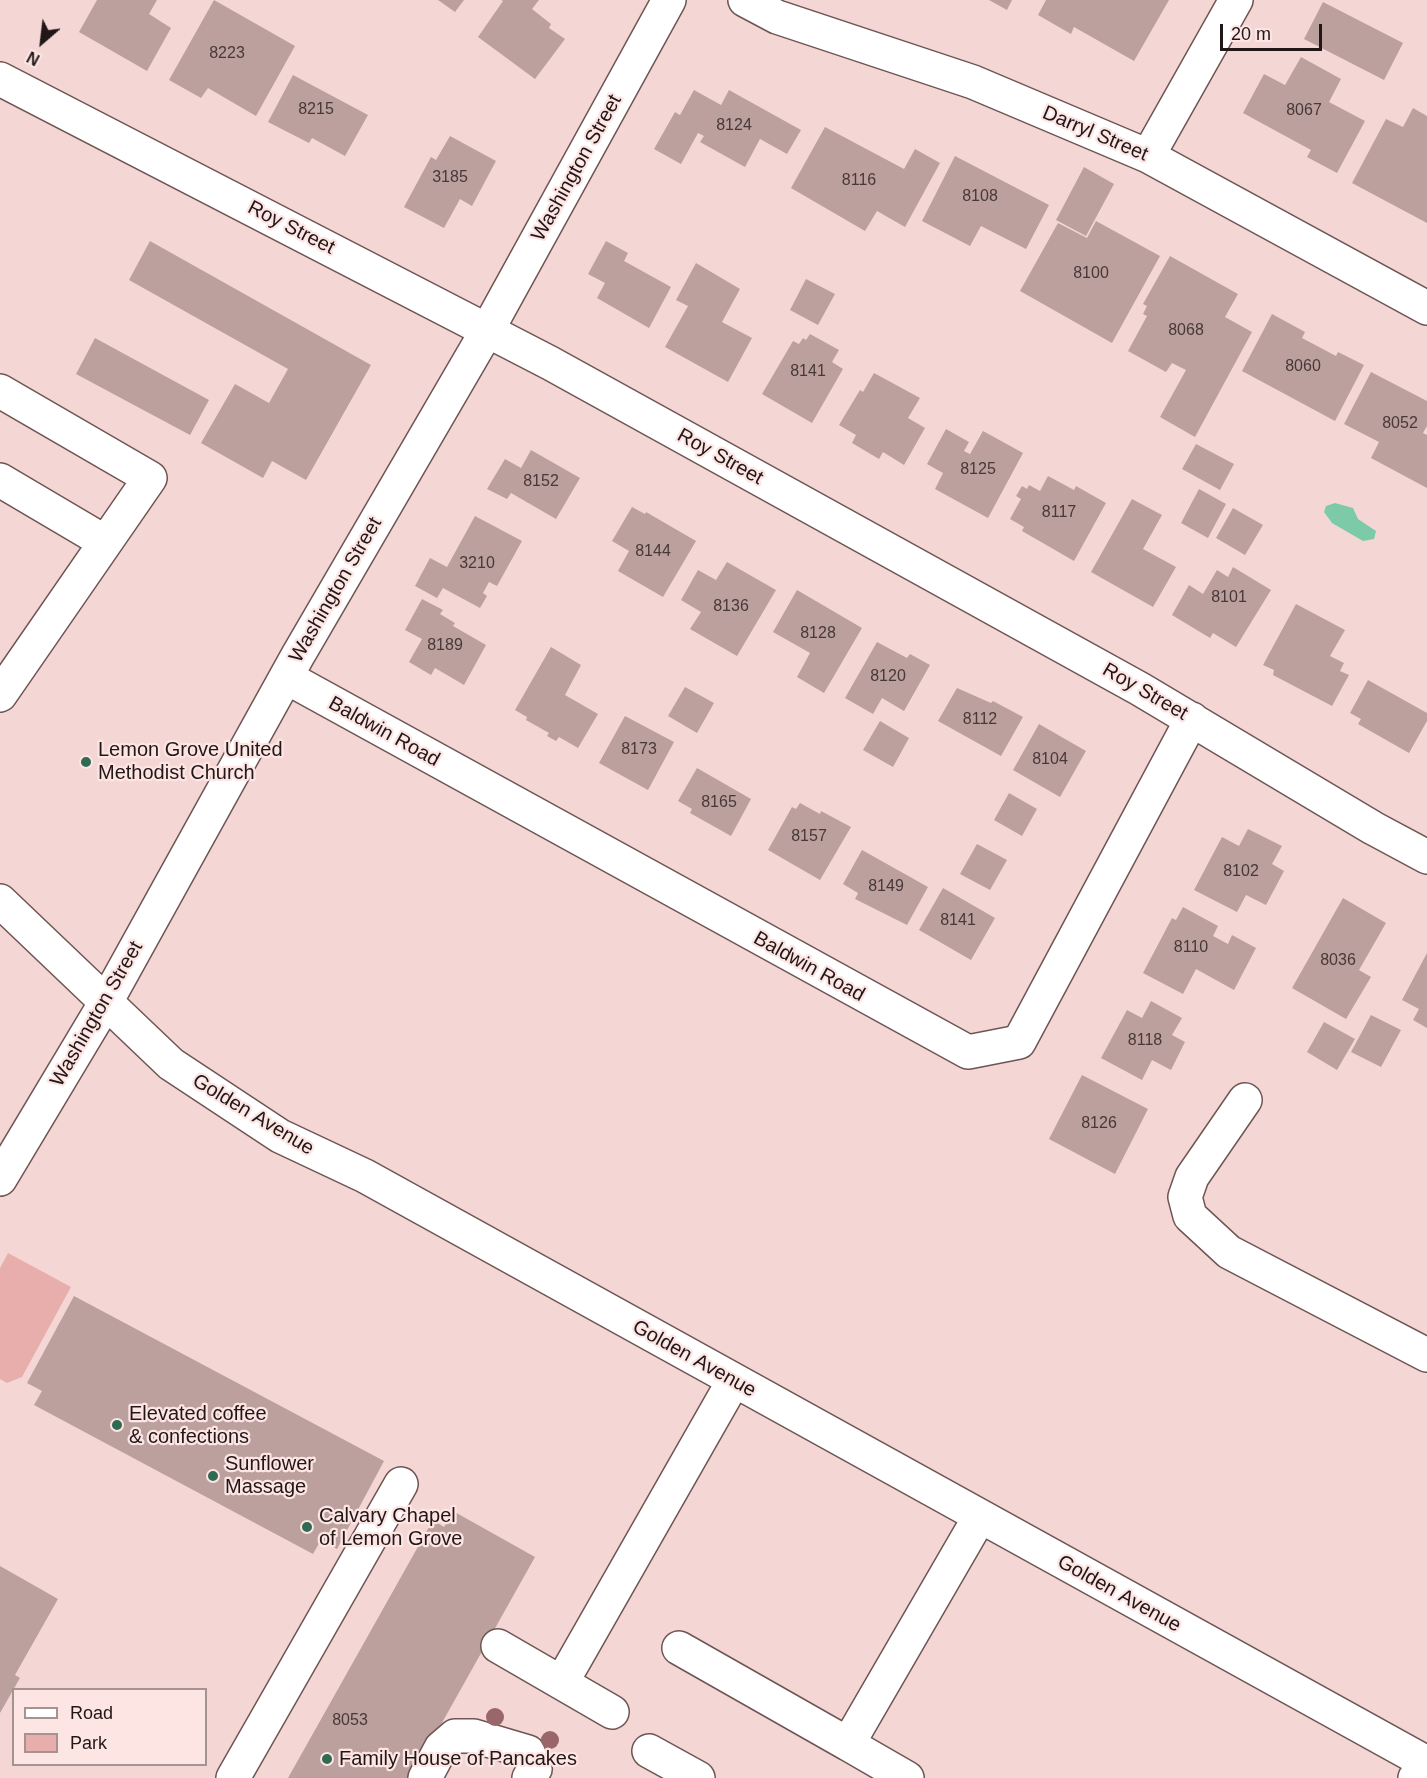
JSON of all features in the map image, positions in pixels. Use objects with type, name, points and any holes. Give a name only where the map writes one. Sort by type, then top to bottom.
[{"type":"street","name":"Washington Street","points":[[0,1179],[105,1002],[286,677],[488,329],[669,0]]},
{"type":"street","name":"Darryl Street","points":[[745,0],[787,21],[973,82],[1148,156],[1427,308]]},
{"type":"street","points":[[1148,156],[1236,0]]},
{"type":"street","name":"Roy Street","points":[[0,79],[488,329],[1192,719],[1373,828],[1427,857]]},
{"type":"street","points":[[0,392],[150,478],[0,695]]},
{"type":"street","points":[[0,480],[105,542]]},
{"type":"street","name":"Baldwin Road","points":[[286,677],[968,1052],[1019,1042],[1192,719]]},
{"type":"street","name":"Golden Avenue","points":[[0,901],[171,1064],[280,1136],[365,1176],[979,1518],[1427,1763]]},
{"type":"street","points":[[1245,1100],[1192,1177],[1185,1197],[1190,1216],[1229,1252],[1427,1355]]},
{"type":"street","points":[[562,1682],[733,1382]]},
{"type":"street","points":[[233,1778],[401,1484]]},
{"type":"street","points":[[848,1744],[979,1518]]},
{"type":"street","points":[[498,1646],[612,1712]]},
{"type":"street","points":[[679,1648],[907,1778]]},
{"type":"street","points":[[424,1778],[441,1748],[455,1736],[474,1736],[528,1752],[532,1773]]},
{"type":"street","points":[[649,1751],[698,1778]]},
{"type":"street","points":[[1414,1778],[1427,1771]]},
{"type":"green space","points":[[8,1253],[71,1287],[22,1377],[7,1383],[0,1379],[0,1268]]},
{"type":"shaded area","points":[[1335,503],[1353,508],[1358,519],[1376,531],[1374,539],[1363,541],[1332,523],[1324,512],[1326,506]]},
{"type":"building","points":[[97,0],[157,0],[149,14],[171,28],[147,71],[79,32]]},
{"type":"building","points":[[214,0],[295,46],[256,116],[208,88],[201,98],[169,80]]},
{"type":"building","points":[[438,0],[464,0],[455,12]]},
{"type":"building","points":[[501,0],[539,0],[532,9],[551,24],[549,28],[565,39],[535,79],[478,37],[503,1]]},
{"type":"building","points":[[989,0],[1012,0],[1007,10]]},
{"type":"building","points":[[1046,0],[1169,0],[1134,61],[1074,27],[1071,34],[1038,15]]},
{"type":"building","points":[[1323,2],[1403,43],[1384,80],[1304,39]]},
{"type":"building","points":[[1301,57],[1341,79],[1329,102],[1365,121],[1337,173],[1307,157],[1311,150],[1243,113],[1264,74],[1285,85]]},
{"type":"building","points":[[293,75],[368,115],[345,156],[312,138],[309,143],[268,122]]},
{"type":"building","points":[[694,90],[721,105],[729,90],[801,130],[787,154],[760,139],[745,167],[700,142],[704,136],[698,133],[681,164],[654,149],[675,112],[680,115]]},
{"type":"building","points":[[1413,108],[1427,116],[1427,223],[1352,183],[1386,119],[1403,127]]},
{"type":"building","points":[[825,127],[904,169],[915,149],[940,163],[905,227],[877,211],[865,231],[791,188]]},
{"type":"building","points":[[450,136],[496,161],[472,206],[460,199],[444,228],[404,207],[431,157],[436,160]]},
{"type":"building","points":[[955,156],[1049,205],[1026,249],[981,226],[970,246],[922,221]]},
{"type":"building","points":[[1084,167],[1114,184],[1086,236],[1056,220]]},
{"type":"building","points":[[1096,221],[1160,256],[1112,343],[1020,291],[1058,223],[1087,238]]},
{"type":"building","points":[[150,241],[371,365],[306,480],[272,461],[263,478],[201,443],[235,384],[269,403],[288,369],[129,280]]},
{"type":"building","points":[[606,241],[628,253],[624,261],[671,287],[649,328],[597,298],[605,283],[588,274]]},
{"type":"building","points":[[1170,256],[1238,294],[1225,317],[1252,332],[1195,437],[1160,417],[1186,370],[1172,363],[1166,372],[1128,351],[1147,316],[1143,314],[1147,306],[1143,304]]},
{"type":"building","points":[[696,263],[740,289],[722,322],[752,338],[728,382],[665,347],[688,306],[676,300]]},
{"type":"building","points":[[806,279],[835,294],[818,325],[790,310]]},
{"type":"building","points":[[1272,314],[1305,332],[1302,338],[1336,356],[1338,352],[1364,365],[1335,421],[1242,371]]},
{"type":"building","points":[[810,334],[839,350],[832,362],[843,369],[812,423],[762,394],[793,341],[799,344]]},
{"type":"building","points":[[95,338],[209,400],[190,435],[76,374]]},
{"type":"building","points":[[1371,372],[1427,401],[1427,426],[1423,433],[1427,435],[1427,488],[1371,458],[1379,442],[1344,424]]},
{"type":"building","points":[[874,373],[920,398],[908,418],[925,428],[904,465],[883,452],[879,459],[852,443],[856,435],[839,425],[860,390],[863,392]]},
{"type":"building","points":[[946,429],[969,442],[964,451],[970,454],[983,431],[1023,453],[988,518],[935,489],[943,473],[927,464]]},
{"type":"building","points":[[1196,444],[1234,464],[1220,490],[1182,469]]},
{"type":"building","points":[[531,450],[580,478],[556,519],[511,493],[507,499],[487,489],[505,459],[521,468]]},
{"type":"building","points":[[1048,476],[1074,490],[1076,486],[1106,503],[1074,561],[1022,531],[1024,527],[1010,519],[1021,499],[1016,496],[1022,486],[1027,489],[1029,485],[1040,491]]},
{"type":"building","points":[[1199,489],[1226,504],[1208,538],[1181,523]]},
{"type":"building","points":[[1132,499],[1162,515],[1143,549],[1176,567],[1153,607],[1091,572]]},
{"type":"building","points":[[632,507],[645,514],[646,512],[696,541],[663,597],[618,571],[629,551],[612,541]]},
{"type":"building","points":[[1233,508],[1263,525],[1245,555],[1216,538]]},
{"type":"building","points":[[475,516],[522,541],[497,586],[489,582],[483,593],[487,596],[480,608],[443,588],[437,598],[415,586],[430,558],[447,567]]},
{"type":"building","points":[[727,562],[776,590],[737,656],[690,629],[701,612],[681,600],[698,570],[716,580]]},
{"type":"building","points":[[1233,567],[1271,590],[1236,647],[1213,633],[1210,638],[1172,615],[1189,585],[1203,594],[1217,570],[1228,577]]},
{"type":"building","points":[[797,590],[862,628],[824,693],[797,677],[810,653],[773,632]]},
{"type":"building","points":[[422,599],[443,610],[440,614],[455,623],[453,626],[486,645],[464,685],[435,668],[431,675],[409,662],[422,639],[405,630]]},
{"type":"building","points":[[1296,604],[1345,630],[1330,656],[1344,663],[1340,671],[1349,675],[1332,706],[1273,675],[1274,670],[1263,665]]},
{"type":"building","points":[[877,642],[907,658],[910,654],[930,665],[904,711],[882,698],[873,714],[845,698]]},
{"type":"building","points":[[551,647],[581,665],[565,695],[598,714],[578,748],[559,737],[556,741],[547,736],[549,733],[526,720],[527,717],[515,710]]},
{"type":"building","points":[[1368,680],[1427,713],[1427,721],[1409,753],[1358,724],[1361,719],[1350,713]]},
{"type":"building","points":[[685,687],[714,703],[697,733],[668,716]]},
{"type":"building","points":[[957,688],[991,703],[993,701],[1023,717],[1001,756],[938,721]]},
{"type":"building","points":[[625,716],[674,742],[648,790],[599,763]]},
{"type":"building","points":[[880,721],[909,738],[893,767],[863,750]]},
{"type":"building","points":[[1039,724],[1086,751],[1060,797],[1013,770]]},
{"type":"building","points":[[697,768],[751,799],[731,836],[690,813],[692,809],[678,801]]},
{"type":"building","points":[[1009,793],[1037,809],[1022,836],[994,820]]},
{"type":"building","points":[[800,803],[851,827],[820,880],[768,850],[792,807],[796,809]]},
{"type":"building","points":[[1248,829],[1282,846],[1272,864],[1284,871],[1266,905],[1246,895],[1237,912],[1194,890],[1222,837],[1239,846]]},
{"type":"building","points":[[977,844],[1007,860],[990,890],[960,874]]},
{"type":"building","points":[[862,850],[928,887],[907,925],[855,899],[858,893],[843,884]]},
{"type":"building","points":[[943,888],[995,918],[971,960],[919,930]]},
{"type":"building","points":[[1343,898],[1386,923],[1359,970],[1371,977],[1346,1019],[1292,988]]},
{"type":"building","points":[[1183,907],[1218,926],[1213,936],[1228,944],[1232,935],[1256,948],[1234,990],[1196,969],[1183,994],[1143,973],[1172,918],[1176,920]]},
{"type":"building","points":[[1427,953],[1427,1028],[1413,1020],[1419,1009],[1402,1000]]},
{"type":"building","points":[[1151,1001],[1182,1018],[1172,1035],[1185,1042],[1171,1070],[1152,1060],[1142,1080],[1101,1058],[1127,1010],[1142,1018]]},
{"type":"building","points":[[1371,1015],[1401,1030],[1381,1067],[1351,1052]]},
{"type":"building","points":[[1324,1022],[1355,1039],[1337,1070],[1307,1052]]},
{"type":"building","points":[[1082,1075],[1148,1109],[1115,1174],[1049,1139]]},
{"type":"building","points":[[74,1296],[384,1461],[337,1549],[321,1540],[313,1554],[34,1405],[42,1391],[27,1383]]},
{"type":"building","points":[[453,1511],[535,1557],[411,1778],[288,1778],[433,1520],[444,1527]]},
{"type":"building","points":[[0,1566],[58,1599],[15,1675],[20,1678],[12,1688],[0,1713]]},
{"type":"place","name":"Lemon Grove United Methodist Church","points":[[86,762]]},
{"type":"place","name":"Elevated coffee & confections","points":[[117,1425]]},
{"type":"place","name":"Sunflower Massage","points":[[213,1476]]},
{"type":"place","name":"Calvary Chapel of Lemon Grove","points":[[307,1527]]},
{"type":"place","name":"Family House of Pancakes","points":[[327,1759]]}]
